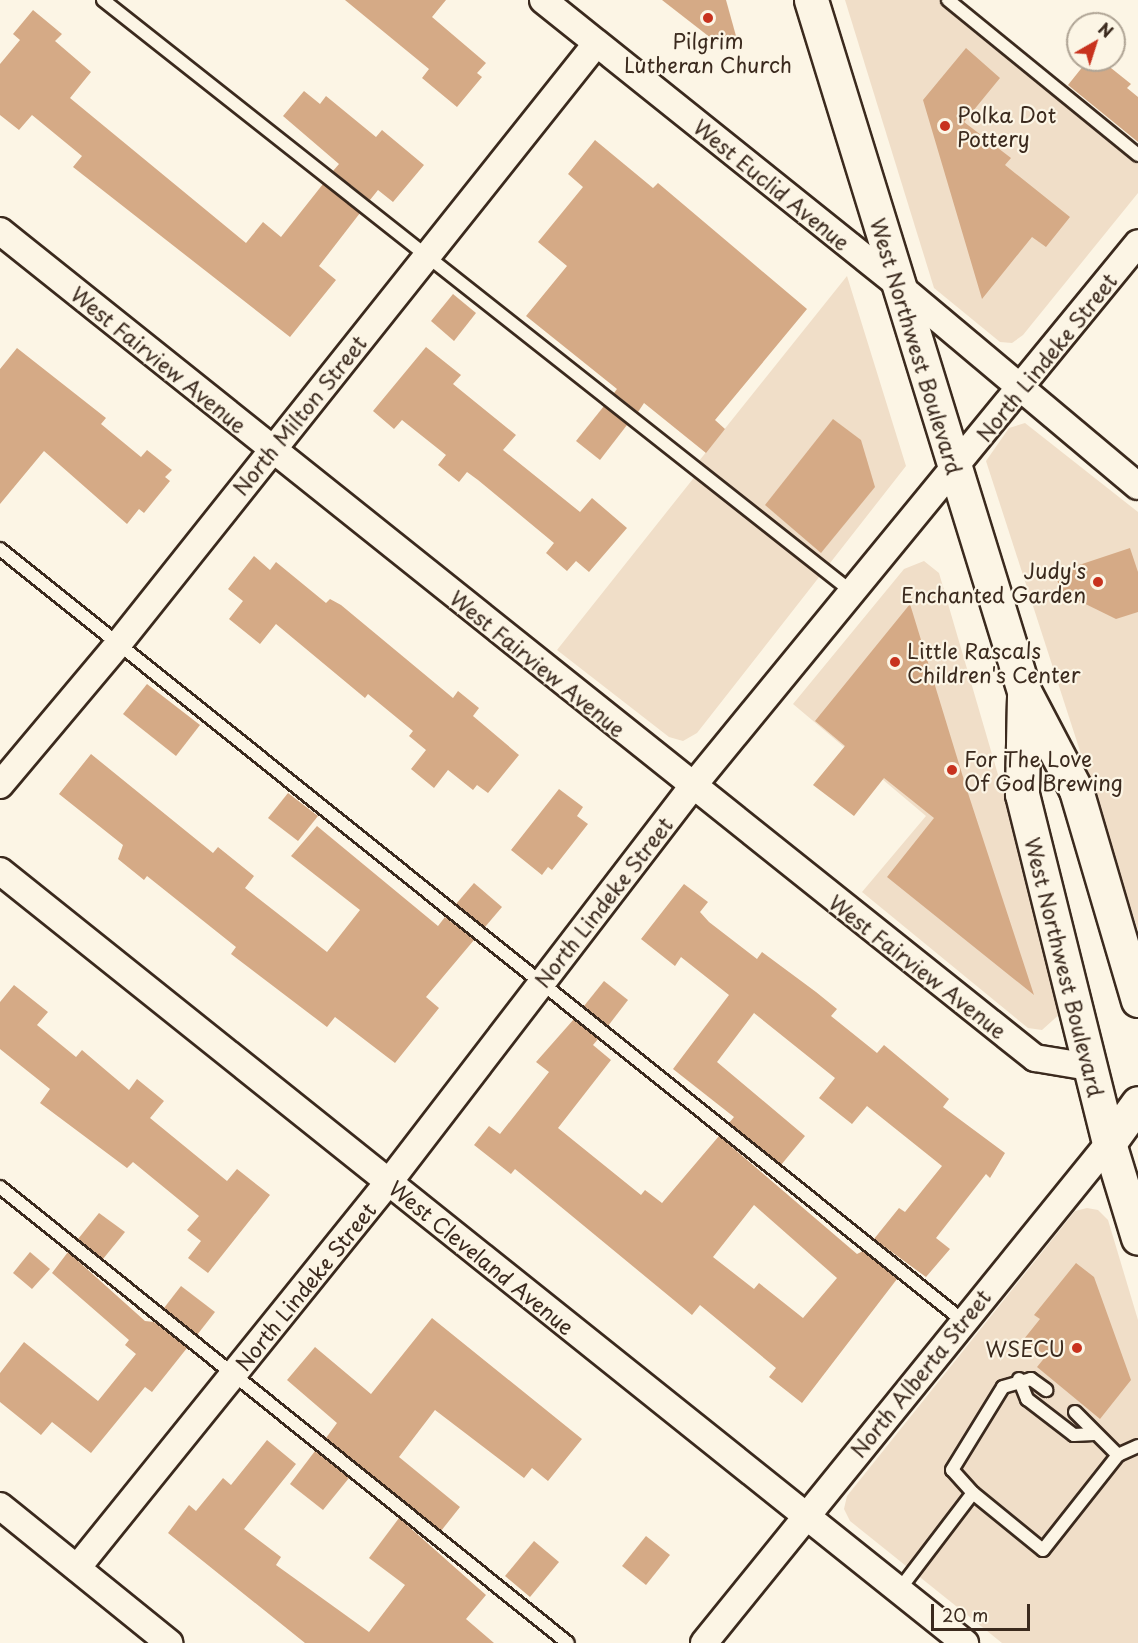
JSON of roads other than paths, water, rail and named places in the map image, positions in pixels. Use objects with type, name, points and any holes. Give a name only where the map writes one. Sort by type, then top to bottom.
[{"type":"main road","name":"West Northwest Boulevard","points":[[811,0],[1024,691],[1076,790],[1138,1000]]},
{"type":"main road","name":"West Northwest Boulevard","points":[[1024,691],[1022,794],[1108,1143],[1138,1238]]},
{"type":"main road","name":"North Alberta Street","points":[[1108,1143],[1138,1103]]},
{"type":"street","name":"West Euclid Avenue","points":[[543,0],[897,284],[1138,486]]},
{"type":"street","name":"North Milton Street","points":[[0,785],[120,643],[271,449],[596,44]]},
{"type":"street","name":"West Fairview Avenue","points":[[0,231],[692,788],[1035,1058],[1090,1067]]},
{"type":"street","name":"North Lindeke Street","points":[[77,1568],[389,1182],[692,788],[852,592],[1022,390],[1138,243]]},
{"type":"street","name":"West Cleveland Avenue","points":[[0,871],[965,1643]]},
{"type":"street","name":"North Alberta Street","points":[[704,1643],[962,1320],[1108,1143]]},
{"type":"street","points":[[0,1506],[169,1643]]},
{"type":"lane","points":[[104,0],[852,592]]},
{"type":"lane","points":[[948,0],[1138,155]]},
{"type":"lane","points":[[0,549],[543,980],[962,1320]]},
{"type":"lane","points":[[0,1187],[568,1643]]},
{"type":"lane","points":[[1046,1390],[1031,1378],[1019,1379],[1003,1388],[952,1470],[973,1493],[1043,1550],[1118,1455],[1138,1446]]},
{"type":"lane","points":[[1019,1379],[1027,1399],[1074,1435],[1094,1434]]},
{"type":"lane","points":[[1075,1412],[1091,1425],[1094,1434],[1118,1455]]},
{"type":"lane","points":[[898,1590],[973,1493]]},
{"type":"place","name":"Pilgrim Lutheran Church","points":[[708,18]]},
{"type":"place","name":"Polka Dot Pottery","points":[[945,126]]},
{"type":"place","name":"Judy's Enchanted Garden","points":[[1098,582]]},
{"type":"place","name":"Little Rascals Children's Center","points":[[895,662]]},
{"type":"place","name":"For The Love Of God Brewing","points":[[952,770]]},
{"type":"place","name":"WSECU","points":[[1077,1348]]}]
